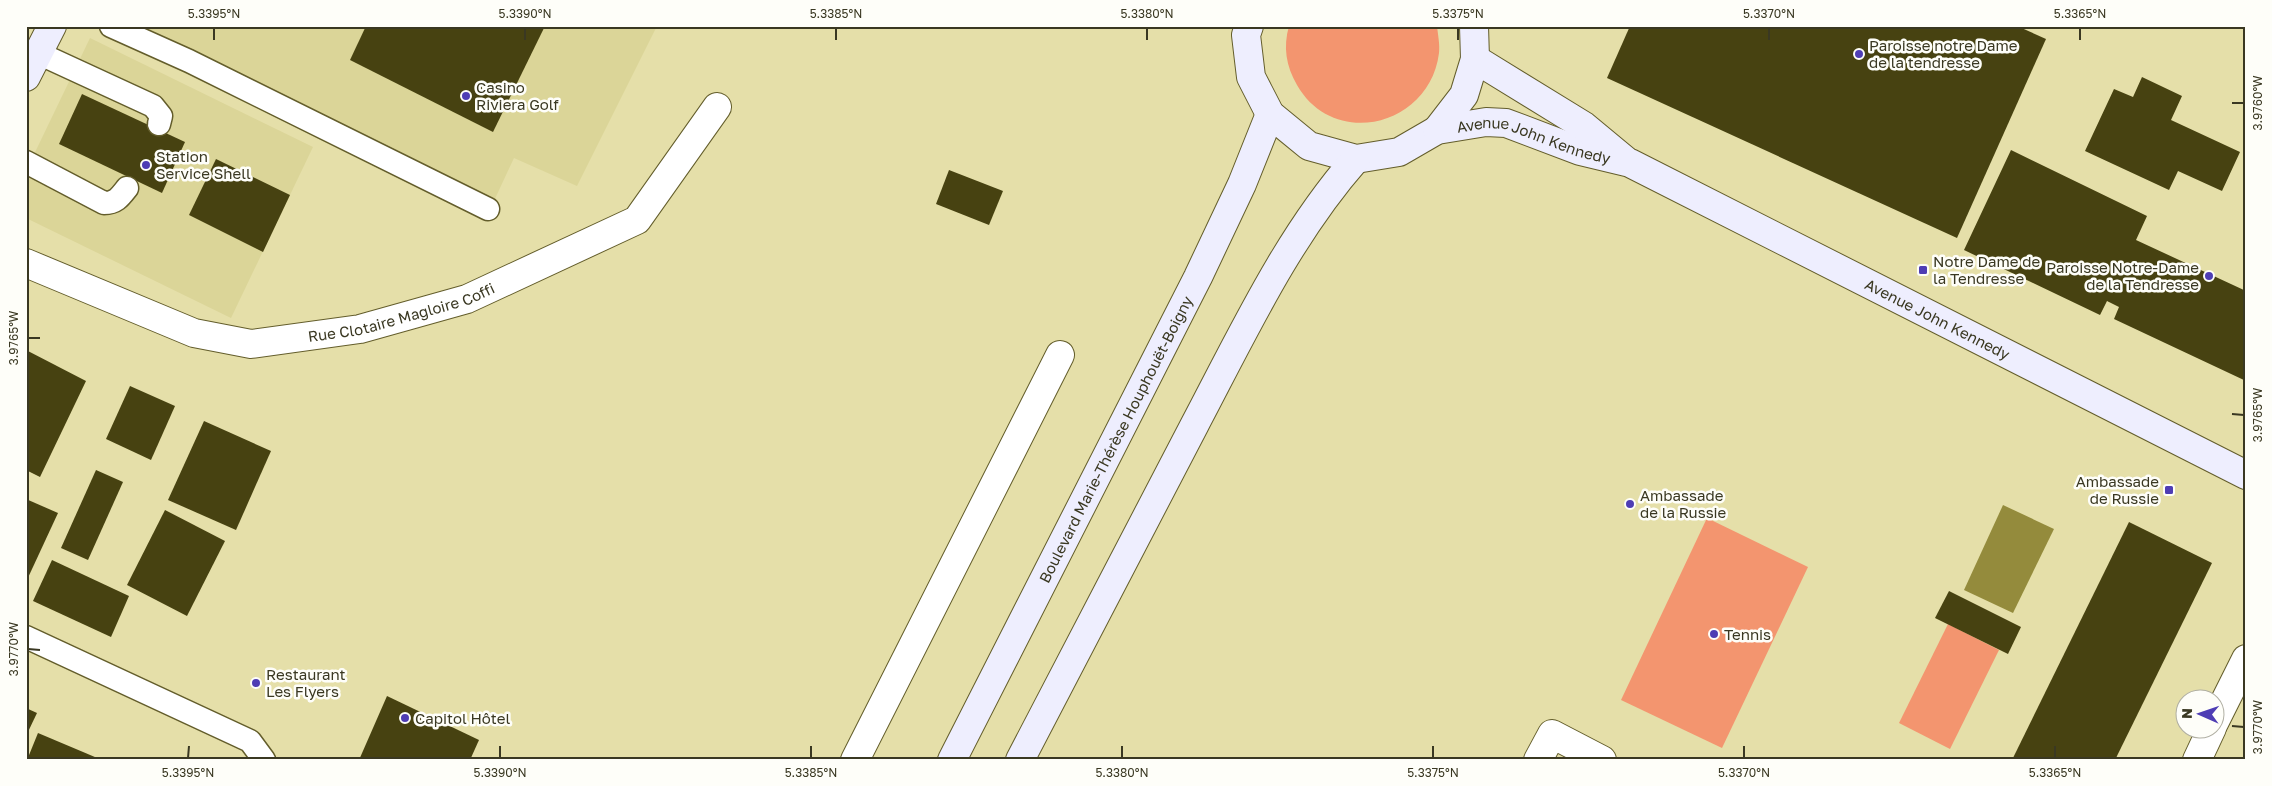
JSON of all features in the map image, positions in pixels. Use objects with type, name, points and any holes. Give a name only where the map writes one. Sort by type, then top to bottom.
[{"type":"main road","points":[[26,77],[52,26]]},
{"type":"main road","name":"Avenue John Kennedy","points":[[1249,26],[1246,35],[1251,76],[1270,114],[1308,146],[1356,159],[1399,152],[1437,130],[1486,122],[1506,124],[1580,151],[1630,163]]},
{"type":"main road","name":"Avenue John Kennedy","points":[[1437,130],[1464,95],[1475,59],[1474,26]]},
{"type":"main road","name":"Avenue John Kennedy","points":[[1475,59],[1584,126],[1630,163],[2246,474]]},
{"type":"main road","name":"Boulevard Marie-Thérèse Houphouët-Boigny","points":[[952,760],[1198,277],[1242,184],[1270,114]]},
{"type":"main road","points":[[1020,760],[1246,327],[1308,220],[1332,186],[1356,159]]},
{"type":"street","name":"Rue Clotaire Magloire Coffi","points":[[26,262],[194,333],[251,344],[360,329],[467,299],[636,220],[717,106]]},
{"type":"street","points":[[855,760],[1060,356]]},
{"type":"street","points":[[2224,703],[2246,659]]},
{"type":"street","points":[[1538,760],[1552,734],[1602,760]]},
{"type":"street","points":[[2197,760],[2207,738]]},
{"type":"lane","points":[[111,26],[189,61],[488,209]]},
{"type":"lane","points":[[38,53],[153,106],[161,116],[159,124]]},
{"type":"lane","points":[[26,162],[104,203],[112,203],[128,188]]},
{"type":"lane","points":[[26,637],[250,741],[264,760]]},
{"type":"shaded area","points":[[125,26],[657,26],[577,186],[514,158],[493,203]]},
{"type":"shaded area","points":[[1289,26],[1437,26],[1439,53],[1432,78],[1418,98],[1400,112],[1378,121],[1356,123],[1334,118],[1313,105],[1297,85],[1288,64],[1286,41]]},
{"type":"shaded area","points":[[90,38],[313,147],[231,318],[26,218],[26,171]]},
{"type":"shaded area","points":[[2003,505],[2054,529],[2013,613],[1964,590]]},
{"type":"shaded area","name":"Tennis","points":[[1707,518],[1808,567],[1722,748],[1621,700]]},
{"type":"shaded area","points":[[1948,624],[1999,650],[1950,749],[1899,723]]},
{"type":"building","name":"Casino Riviera Golf","points":[[366,26],[545,26],[493,132],[350,60]]},
{"type":"building","points":[[1630,26],[2017,26],[2046,39],[1957,238],[1607,78]]},
{"type":"building","points":[[2142,77],[2182,96],[2171,120],[2240,152],[2222,191],[2178,171],[2169,190],[2085,151],[2114,89],[2133,97]]},
{"type":"building","points":[[82,94],[185,142],[162,193],[59,144]]},
{"type":"building","points":[[2011,150],[2147,216],[2136,240],[2246,291],[2246,381],[2114,319],[2119,307],[2107,301],[2100,315],[1964,250]]},
{"type":"building","points":[[216,159],[290,195],[263,252],[189,215]]},
{"type":"building","points":[[949,170],[1003,191],[989,225],[936,204]]},
{"type":"building","points":[[26,350],[86,381],[40,477],[26,470]]},
{"type":"building","points":[[130,386],[175,406],[151,460],[106,439]]},
{"type":"building","points":[[204,421],[271,451],[236,530],[168,500]]},
{"type":"building","points":[[96,470],[123,482],[88,560],[61,548]]},
{"type":"building","points":[[26,499],[58,513],[26,582]]},
{"type":"building","points":[[165,510],[225,541],[187,616],[127,585]]},
{"type":"building","points":[[2129,522],[2212,563],[2115,760],[2012,760]]},
{"type":"building","points":[[52,560],[129,596],[111,637],[33,601]]},
{"type":"building","points":[[1949,591],[2021,627],[2008,654],[1935,618]]},
{"type":"building","name":"Capitol Hôtel","points":[[387,696],[479,740],[470,760],[359,760]]},
{"type":"building","points":[[26,708],[37,713],[26,736]]},
{"type":"building","points":[[38,733],[102,760],[27,760]]},
{"type":"place","name":"Paroisse notre Dame de la tendresse","points":[[1859,54]]},
{"type":"place","name":"Casino Riviera Golf","points":[[466,96]]},
{"type":"place","name":"Station Service Shell","points":[[146,165]]},
{"type":"place","name":"Notre Dame de la Tendresse","points":[[1923,270]]},
{"type":"place","name":"Paroisse Notre-Dame de la Tendresse","points":[[2209,276]]},
{"type":"place","name":"Ambassade de Russie","points":[[2169,490]]},
{"type":"place","name":"Ambassade de la Russie","points":[[1630,504]]},
{"type":"place","name":"Tennis","points":[[1714,634]]},
{"type":"place","name":"Restaurant Les Flyers","points":[[256,683]]},
{"type":"place","name":"Capitol Hôtel","points":[[405,718]]}]
